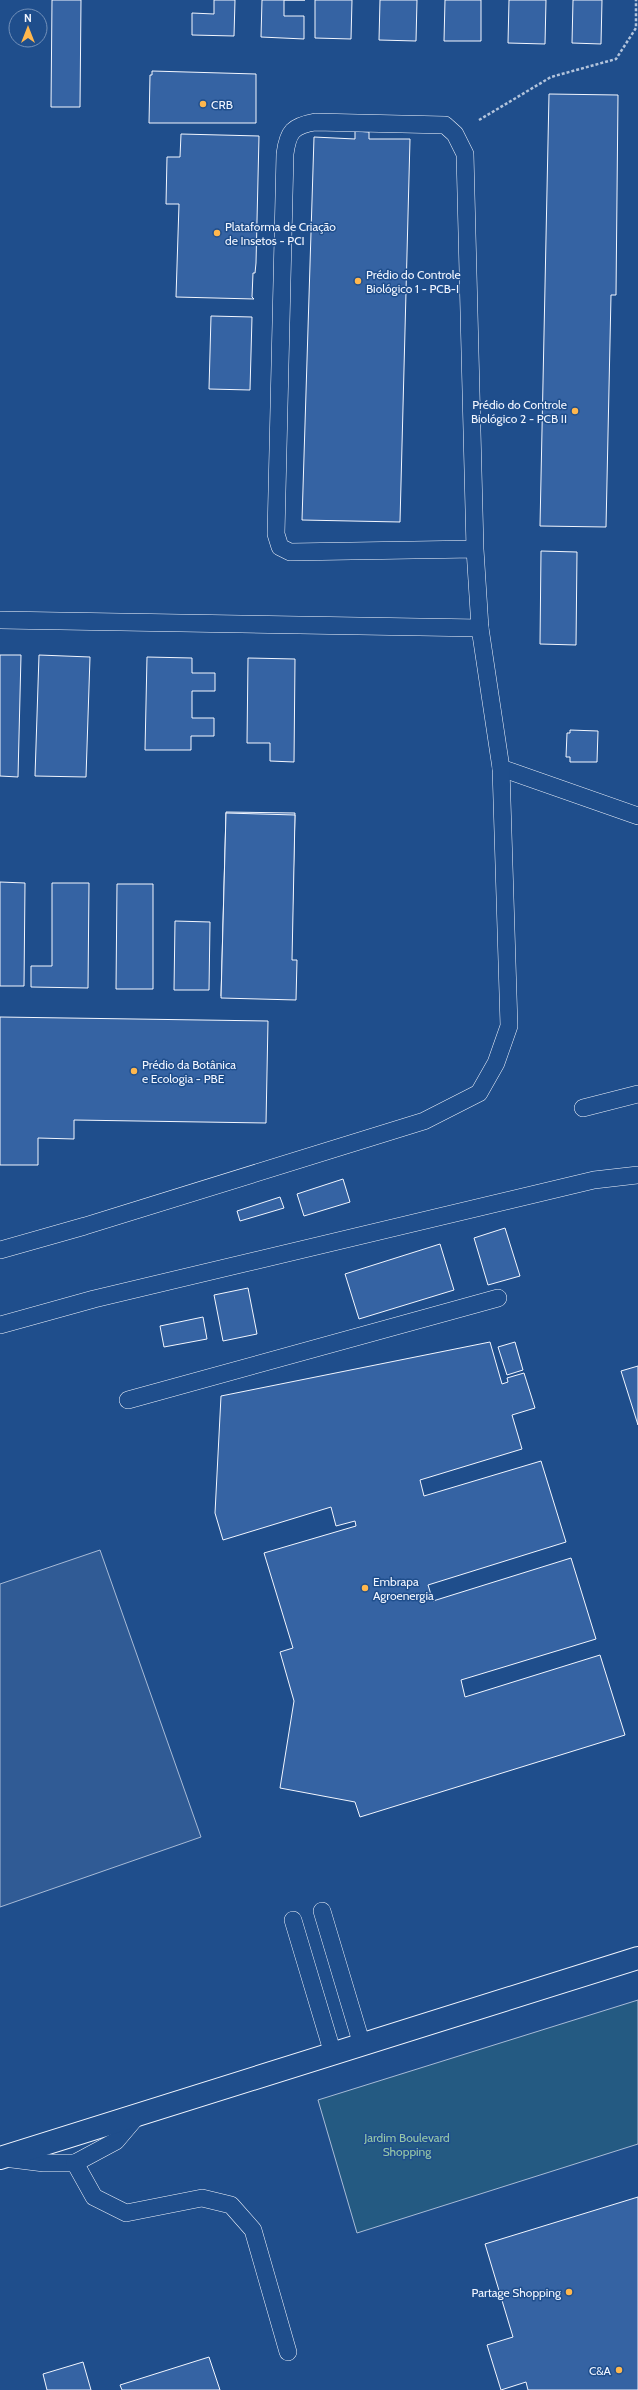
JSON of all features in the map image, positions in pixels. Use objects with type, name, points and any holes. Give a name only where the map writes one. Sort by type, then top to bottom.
[{"type":"street","points":[[1,2158],[638,1958]]},
{"type":"lane","points":[[0,1250],[85,1226],[424,1121],[479,1092],[496,1063],[509,1026],[501,768],[480,628],[475,549],[465,154],[455,134],[445,125],[315,122],[298,125],[287,138],[285,154],[276,534],[280,547],[290,552],[475,549]]},
{"type":"lane","points":[[0,620],[480,628]]},
{"type":"lane","points":[[501,768],[638,816]]},
{"type":"lane","points":[[583,1108],[638,1094]]},
{"type":"lane","points":[[0,1325],[94,1299],[594,1180],[638,1175]]},
{"type":"lane","points":[[128,1400],[498,1298]]},
{"type":"lane","points":[[322,1911],[362,2045]]},
{"type":"lane","points":[[293,1920],[333,2054]]},
{"type":"lane","points":[[1,2158],[44,2163],[75,2163],[116,2141],[138,2115]]},
{"type":"lane","points":[[75,2163],[94,2196],[126,2213],[202,2198],[231,2205],[253,2230],[288,2352]]},
{"type":"path","points":[[455,134],[551,77],[616,59],[636,28],[636,0]]},
{"type":"green space","name":"Jardim Boulevard Shopping","points":[[638,2000],[638,2144],[357,2233],[318,2100]]},
{"type":"shaded area","points":[[100,1550],[201,1837],[0,1907],[0,1584]]},
{"type":"building","points":[[52,0],[81,0],[80,107],[51,107]]},
{"type":"building","points":[[214,0],[235,0],[234,36],[192,35],[192,13],[214,14]]},
{"type":"building","points":[[262,0],[284,0],[284,16],[304,16],[304,39],[261,37]]},
{"type":"building","points":[[315,0],[352,0],[351,39],[315,38]]},
{"type":"building","points":[[380,0],[417,0],[416,41],[379,40]]},
{"type":"building","points":[[445,0],[481,0],[481,41],[444,41]]},
{"type":"building","points":[[509,0],[546,0],[545,44],[508,43]]},
{"type":"building","points":[[573,0],[602,0],[601,44],[572,43]]},
{"type":"building","name":"CRB","points":[[152,71],[256,74],[256,123],[149,123],[150,75],[152,75]]},
{"type":"building","name":"Prédio do Controle Biológico 2 - PCB II","points":[[549,94],[618,95],[616,295],[611,295],[606,527],[540,526]]},
{"type":"building","name":"Prédio do Controle Biológico 1 - PCB-I","points":[[355,131],[369,132],[369,139],[410,139],[400,522],[302,520],[314,137],[355,139]]},
{"type":"building","name":"Plataforma de Criação de Insetos - PCI","points":[[181,134],[259,136],[256,263],[255,273],[253,273],[252,297],[254,299],[176,297],[179,204],[166,204],[167,157],[180,157]]},
{"type":"building","points":[[211,316],[252,317],[250,390],[209,389]]},
{"type":"building","points":[[541,551],[577,552],[576,645],[540,644]]},
{"type":"building","points":[[0,655],[21,655],[18,777],[0,776]]},
{"type":"building","points":[[39,655],[90,657],[86,777],[35,776]]},
{"type":"building","points":[[147,657],[192,658],[192,673],[215,673],[215,691],[192,691],[192,718],[214,718],[214,736],[191,736],[191,750],[145,750]]},
{"type":"building","points":[[248,658],[295,659],[294,762],[270,761],[270,743],[247,743]]},
{"type":"building","points":[[570,730],[598,731],[597,762],[570,762],[570,757],[566,757],[567,733],[570,733]]},
{"type":"building","points":[[226,812],[295,813],[290,998],[221,996]]},
{"type":"building","points":[[226,813],[295,815],[292,960],[297,960],[296,1000],[221,998]]},
{"type":"building","points":[[0,882],[25,883],[24,986],[0,986]]},
{"type":"building","points":[[52,883],[89,883],[88,988],[31,987],[31,966],[52,966]]},
{"type":"building","points":[[117,884],[153,884],[153,989],[116,989]]},
{"type":"building","points":[[175,921],[210,922],[209,990],[174,990]]},
{"type":"building","name":"Prédio da Botânica e Ecologia - PBE","points":[[0,1017],[268,1021],[266,1123],[74,1120],[74,1139],[38,1138],[38,1165],[0,1165]]},
{"type":"building","points":[[343,1179],[350,1202],[304,1216],[297,1194]]},
{"type":"building","points":[[280,1197],[284,1208],[240,1221],[237,1211]]},
{"type":"building","points":[[505,1228],[520,1276],[488,1285],[474,1238]]},
{"type":"building","points":[[440,1244],[454,1290],[359,1319],[345,1274]]},
{"type":"building","points":[[248,1288],[257,1334],[223,1341],[214,1295]]},
{"type":"building","points":[[203,1317],[207,1339],[164,1347],[160,1326]]},
{"type":"building","points":[[490,1342],[502,1384],[508,1382],[507,1378],[524,1373],[535,1408],[512,1415],[522,1449],[420,1480],[424,1496],[541,1461],[566,1542],[428,1585],[433,1601],[571,1558],[596,1639],[461,1680],[465,1697],[600,1655],[625,1735],[360,1817],[355,1802],[280,1788],[294,1701],[280,1652],[293,1648],[264,1553],[356,1526],[355,1521],[336,1526],[331,1507],[223,1540],[215,1513],[221,1396]]},
{"type":"building","points":[[515,1342],[523,1370],[507,1375],[498,1347]]},
{"type":"building","points":[[638,1366],[638,1425],[621,1371]]},
{"type":"building","name":"Partage Shopping","points":[[638,2197],[638,2390],[528,2390],[526,2382],[501,2390],[487,2345],[513,2337],[485,2244]]},
{"type":"building","points":[[209,2357],[220,2390],[122,2390],[120,2385]]},
{"type":"building","points":[[83,2362],[91,2390],[47,2390],[43,2374]]},
{"type":"place","name":"CRB","points":[[203,104]]},
{"type":"place","name":"Plataforma de Criação de Insetos - PCI","points":[[217,233]]},
{"type":"place","name":"Prédio do Controle Biológico 1 - PCB-I","points":[[358,281]]},
{"type":"place","name":"Prédio do Controle Biológico 2 - PCB II","points":[[575,411]]},
{"type":"place","name":"Prédio da Botânica e Ecologia - PBE","points":[[134,1071]]},
{"type":"place","name":"Embrapa Agroenergia","points":[[365,1588]]},
{"type":"place","name":"Partage Shopping","points":[[569,2292]]},
{"type":"place","name":"C&A","points":[[619,2370]]}]
